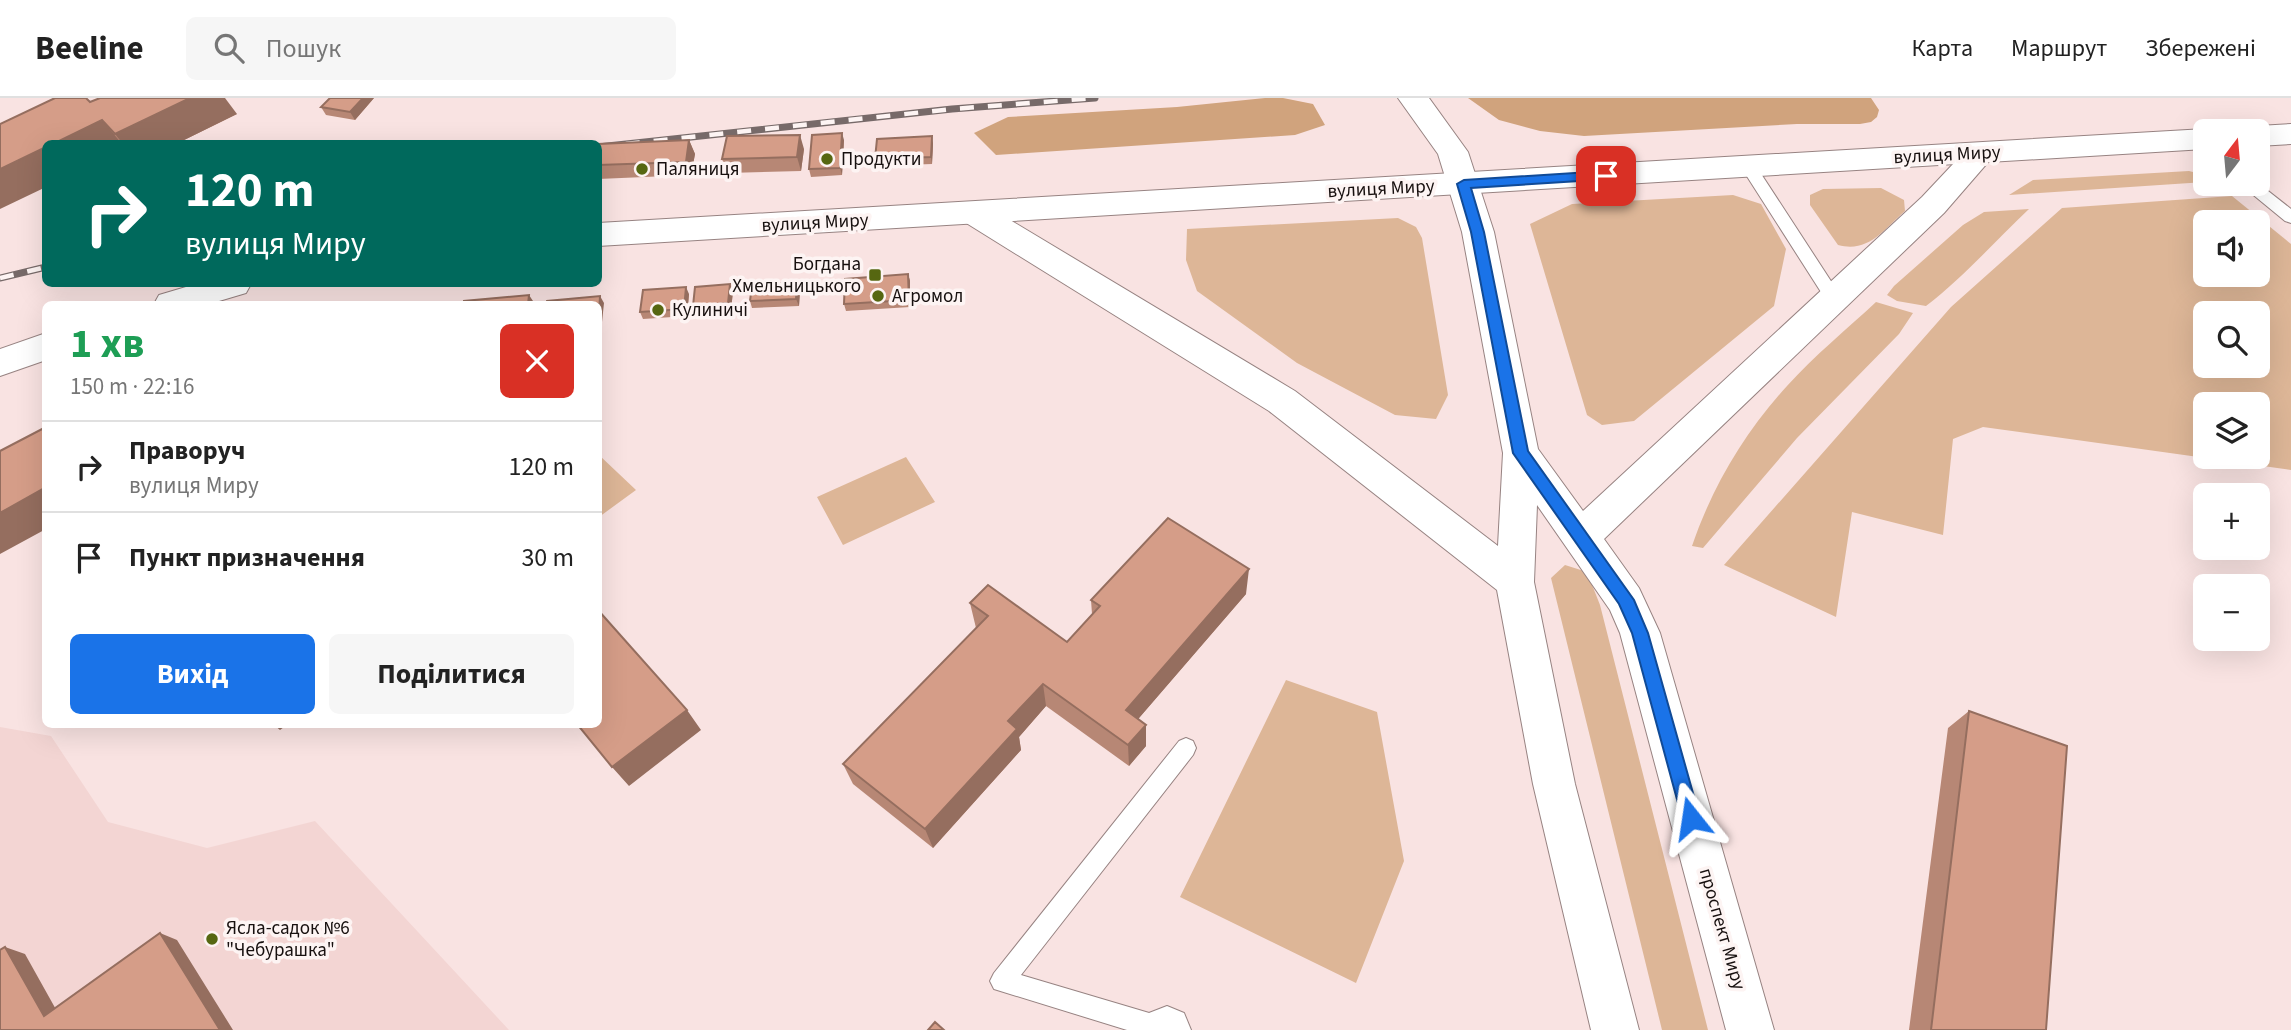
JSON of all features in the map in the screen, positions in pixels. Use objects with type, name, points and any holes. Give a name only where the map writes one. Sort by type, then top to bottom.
[{"type":"main road","name":"проспект Миру","points":[[1413,98],[1453,152],[1478,232],[1521,453],[1515,582],[1554,784],[1615,1030]]},
{"type":"main road","points":[[2270,135],[2291,134]]},
{"type":"main road","name":"вулиця Миру","points":[[602,235],[2193,141]]},
{"type":"main road","points":[[1581,537],[1933,205],[1981,153]]},
{"type":"main road","points":[[974,213],[1282,401],[1515,582]]},
{"type":"main road","points":[[180,301],[225,287]]},
{"type":"main road","points":[[0,363],[42,347]]},
{"type":"main road","name":"проспект Миру","points":[[1521,453],[1625,600],[1640,633],[1750,1030]]},
{"type":"lane","points":[[1749,167],[1834,299]]},
{"type":"lane","points":[[2264,196],[2291,217]]},
{"type":"lane","points":[[1166,1030],[1002,981],[1186,748]]},
{"type":"shaded area","points":[[1283,98],[1313,104],[1325,125],[1295,135],[996,155],[974,133],[1008,117],[1177,107]]},
{"type":"shaded area","points":[[1468,98],[1871,98],[1879,110],[1877,117],[1871,122],[1860,124],[1797,124],[1584,136],[1540,131],[1499,120]]},
{"type":"shaded area","points":[[2193,172],[2193,183],[2009,195],[2033,180]]},
{"type":"shaded area","points":[[1881,188],[1904,200],[1905,211],[1875,238],[1858,246],[1838,245],[1810,205],[1810,195],[1823,189]]},
{"type":"shaded area","points":[[1733,195],[1761,204],[1786,249],[1774,306],[1634,421],[1602,425],[1587,415],[1530,224],[1572,204]]},
{"type":"shaded area","points":[[2232,196],[2249,210],[2193,210],[2193,287],[2270,287],[2270,227],[2291,244],[2291,470],[2270,467],[2270,392],[2193,392],[2193,456],[1983,427],[1953,439],[1943,535],[1852,512],[1836,617],[1724,565],[1951,307],[2062,208]]},
{"type":"shaded area","points":[[2029,209],[1926,306],[1897,301],[1887,295],[1963,225],[1984,212]]},
{"type":"shaded area","points":[[1398,218],[1416,227],[1422,238],[1448,395],[1436,419],[1395,415],[1297,363],[1197,291],[1186,260],[1187,229]]},
{"type":"shaded area","points":[[1876,302],[1913,313],[1899,334],[1797,438],[1703,548],[1692,546],[1709,503],[1731,461],[1757,422],[1797,375]]},
{"type":"shaded area","points":[[906,457],[935,502],[843,545],[817,497]]},
{"type":"shaded area","points":[[602,458],[636,490],[602,515]]},
{"type":"shaded area","points":[[1565,565],[1587,572],[1600,605],[1708,1030],[1662,1030],[1551,578]]},
{"type":"shaded area","points":[[1286,680],[1377,712],[1404,861],[1356,983],[1180,897]]},
{"type":"shaded area","name":"Ясла-садок №6 \"Чебурашка\"","points":[[0,727],[51,736],[108,822],[207,848],[315,821],[509,1030],[0,1030]]},
{"type":"building","points":[[55,98],[86,98],[90,102],[100,98],[190,98],[115,134],[102,120],[61,140],[42,140],[42,149],[0,169],[0,124]]},
{"type":"building","points":[[330,98],[363,98],[350,112],[321,107]]},
{"type":"building","points":[[842,133],[840,168],[809,169],[812,135]]},
{"type":"building","points":[[800,135],[797,157],[722,159],[727,136]]},
{"type":"building","points":[[932,136],[931,157],[875,159],[877,139]]},
{"type":"building","points":[[689,140],[686,162],[602,165],[602,144]]},
{"type":"building","name":"Агромол","points":[[908,274],[909,300],[844,304],[845,279]]},
{"type":"building","points":[[797,283],[796,299],[750,301],[752,285]]},
{"type":"building","points":[[730,284],[728,303],[693,306],[695,287]]},
{"type":"building","points":[[686,287],[684,309],[640,312],[643,290]]},
{"type":"building","points":[[529,295],[528,301],[464,301]]},
{"type":"building","points":[[600,296],[600,301],[547,301]]},
{"type":"building","points":[[42,429],[42,489],[0,513],[0,451]]},
{"type":"building","points":[[1168,518],[1249,569],[1126,710],[1146,725],[1128,745],[1043,684],[1008,721],[1017,729],[925,829],[843,764],[988,616],[970,603],[988,585],[1067,642],[1100,606],[1091,600]]},
{"type":"building","points":[[602,614],[687,710],[612,767],[580,728],[602,728]]},
{"type":"building","points":[[1969,711],[2067,746],[2046,1030],[1931,1030]]},
{"type":"building","points":[[160,933],[220,1030],[0,1030],[0,950],[5,947],[44,1016]]},
{"type":"building","points":[[935,1022],[944,1030],[928,1030]]},
{"type":"railway","points":[[602,147],[952,109],[1095,98]]},
{"type":"railway","points":[[0,278],[42,268]]},
{"type":"place","name":"Продукти","points":[[827,159]]},
{"type":"place","name":"Паляниця","points":[[642,169]]},
{"type":"place","name":"Богдана Хмельницького","points":[[875,275]]},
{"type":"place","name":"Агромол","points":[[878,296]]},
{"type":"place","name":"Кулиничі","points":[[658,310]]},
{"type":"place","name":"Ясла-садок №6 \"Чебурашка\"","points":[[212,939]]},
{"type":"route","points":[[1606,176],[1464,184],[1478,232],[1521,453],[1625,600],[1640,633],[1691,818]]}]
